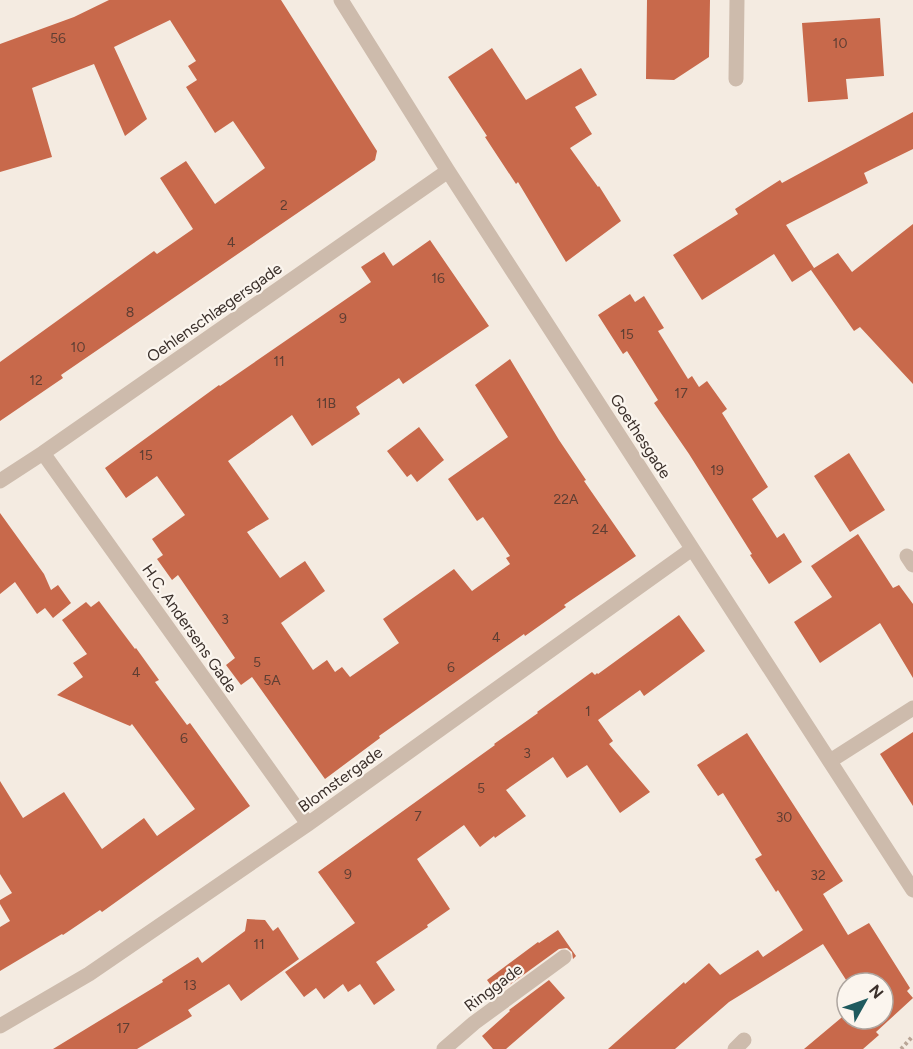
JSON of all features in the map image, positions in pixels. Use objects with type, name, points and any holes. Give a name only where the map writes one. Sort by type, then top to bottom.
[{"type":"street","name":"Goethesgade","points":[[341,0],[448,171],[913,890]]},
{"type":"street","points":[[736,79],[737,0]]},
{"type":"street","name":"Oehlenschlægersgade","points":[[0,481],[44,453],[448,171]]},
{"type":"street","name":"H.C. Andersens Gade","points":[[44,453],[308,824]]},
{"type":"street","name":"Blomstergade","points":[[0,1026],[89,974],[308,824],[692,549]]},
{"type":"street","points":[[830,761],[913,708]]},
{"type":"street","name":"Ringgade","points":[[444,1049],[474,1023],[564,957]]},
{"type":"path","points":[[901,1049],[913,1036]]},
{"type":"building","points":[[109,0],[281,0],[377,151],[375,160],[61,375],[63,378],[0,421],[0,362],[154,251],[157,254],[193,229],[160,178],[186,161],[215,204],[265,168],[233,121],[215,133],[186,87],[197,80],[188,66],[196,61],[170,20],[114,47],[147,119],[125,136],[94,64],[32,88],[52,157],[0,172],[0,44],[74,17]]},
{"type":"building","points":[[647,0],[710,0],[709,57],[674,80],[646,79]]},
{"type":"building","points":[[880,18],[884,76],[846,79],[848,99],[808,102],[802,23]]},
{"type":"building","points":[[492,48],[526,100],[581,68],[597,95],[575,107],[592,134],[570,148],[599,186],[621,221],[566,262],[518,182],[516,184],[448,77]]},
{"type":"building","points":[[913,112],[913,149],[864,173],[868,183],[786,225],[814,268],[792,282],[774,254],[702,300],[673,255],[738,214],[735,209],[780,180],[782,183]]},
{"type":"building","points":[[913,224],[913,384],[860,327],[854,331],[811,270],[838,253],[852,272]]},
{"type":"building","points":[[430,240],[489,326],[403,384],[399,378],[356,407],[360,414],[312,446],[292,415],[228,461],[269,519],[247,532],[280,578],[305,561],[325,591],[281,623],[313,670],[327,660],[335,672],[342,667],[350,677],[399,643],[383,619],[454,569],[472,591],[510,564],[506,558],[510,556],[483,517],[477,521],[448,479],[508,437],[475,385],[510,359],[586,480],[584,481],[636,556],[564,605],[566,607],[525,636],[524,634],[379,736],[380,738],[325,779],[252,677],[241,685],[226,665],[235,658],[178,575],[172,580],[157,559],[163,555],[152,539],[185,515],[157,476],[126,498],[105,468],[219,385],[371,282],[361,267],[384,252],[393,266]]},
{"type":"building","points":[[630,294],[635,302],[644,296],[664,328],[658,331],[688,379],[692,376],[699,387],[707,381],[727,409],[722,413],[768,487],[752,499],[777,538],[784,533],[802,562],[769,584],[689,454],[654,403],[658,400],[627,351],[623,354],[598,315]]},
{"type":"building","points":[[419,427],[444,460],[417,482],[411,474],[407,477],[387,451]]},
{"type":"building","points":[[849,453],[885,510],[850,532],[814,476]]},
{"type":"building","points":[[0,513],[44,574],[51,590],[58,585],[71,603],[53,618],[45,608],[37,614],[15,582],[0,594]]},
{"type":"building","points":[[858,534],[893,588],[899,585],[913,604],[913,678],[880,623],[820,663],[794,622],[832,597],[811,566]]},
{"type":"building","points":[[99,601],[159,680],[155,682],[187,725],[190,723],[250,806],[102,912],[100,910],[63,935],[0,971],[0,927],[10,921],[0,900],[12,893],[0,874],[0,781],[23,818],[64,792],[102,849],[144,818],[157,836],[195,809],[132,724],[130,726],[57,695],[83,677],[73,663],[87,654],[62,620],[86,602],[91,607]]},
{"type":"building","points":[[679,615],[705,651],[644,696],[640,690],[598,720],[613,741],[609,744],[650,792],[620,813],[587,765],[567,778],[553,757],[506,790],[526,816],[480,847],[464,825],[417,859],[450,909],[427,925],[428,927],[376,962],[395,990],[374,1005],[360,984],[348,992],[343,984],[324,999],[316,988],[304,997],[285,972],[355,923],[318,872],[592,672],[595,675],[598,674]]},
{"type":"building","points":[[913,732],[913,806],[880,754]]},
{"type":"building","points":[[747,733],[843,881],[823,894],[848,935],[869,923],[910,988],[907,991],[913,998],[895,1015],[895,971],[840,971],[823,944],[729,1002],[675,1049],[608,1049],[709,963],[720,975],[758,950],[763,957],[803,930],[755,859],[762,855],[723,793],[718,796],[697,765]]},
{"type":"building","points":[[247,919],[265,920],[273,931],[278,927],[299,959],[241,1001],[229,984],[188,1010],[192,1016],[137,1049],[53,1049],[163,982],[162,980],[198,957],[202,963],[245,931]]},
{"type":"building","points":[[558,930],[576,956],[573,959],[572,952],[567,948],[559,949],[497,994],[487,980]]},
{"type":"building","points":[[549,980],[565,998],[506,1049],[493,1049],[482,1036],[509,1010]]},
{"type":"building","points":[[835,1023],[835,1031],[877,1031],[879,1035],[863,1049],[804,1049]]}]
